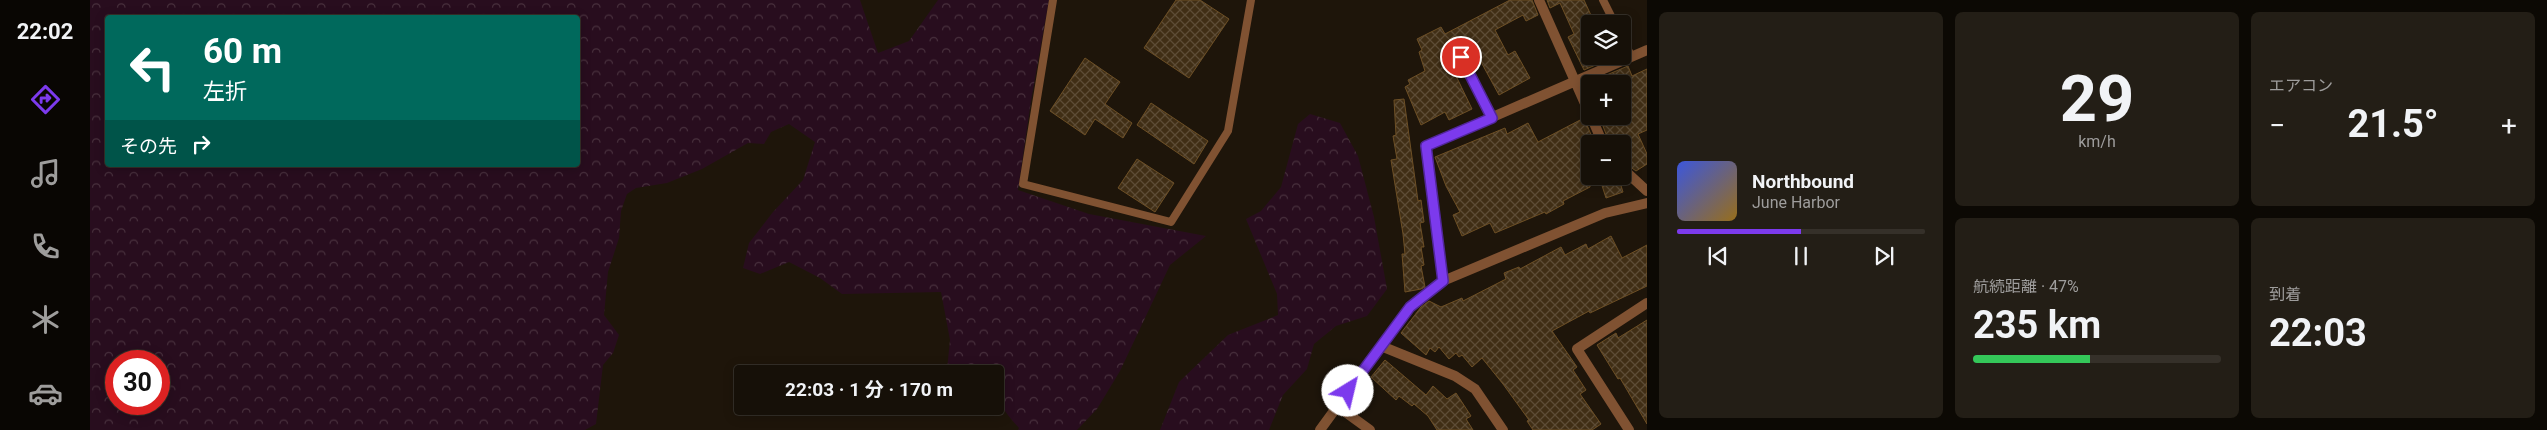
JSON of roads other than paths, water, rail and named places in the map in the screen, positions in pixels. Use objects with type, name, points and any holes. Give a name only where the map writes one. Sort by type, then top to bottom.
[{"type":"street","points":[[1539,0],[1581,96]]},
{"type":"street","points":[[1443,281],[1426,146],[1647,50]]},
{"type":"street","points":[[1631,176],[1647,191]]},
{"type":"street","points":[[1320,430],[1410,307],[1443,281],[1605,213],[1647,203]]},
{"type":"street","points":[[1629,430],[1577,349],[1647,303]]},
{"type":"street","points":[[1381,346],[1455,376],[1475,388],[1503,430]]},
{"type":"street","points":[[1337,406],[1370,430]]},
{"type":"lane","points":[[1053,0],[1022,184],[1171,222],[1228,131],[1251,0]]},
{"type":"lane","points":[[1603,0],[1610,15]]},
{"type":"lane","points":[[1454,42],[1492,118]]}]
